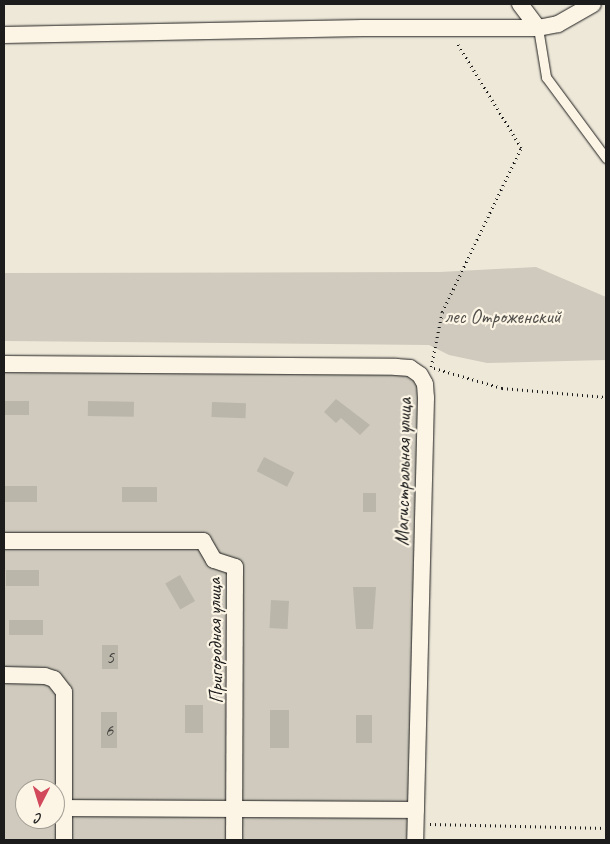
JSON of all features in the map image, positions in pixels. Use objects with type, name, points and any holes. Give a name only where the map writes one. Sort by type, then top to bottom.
[{"type":"street","points":[[520,4],[538,28]]},
{"type":"street","points":[[4,36],[538,28],[558,24],[593,4]]},
{"type":"street","name":"Магистральная улица","points":[[4,364],[410,368],[425,371],[426,398],[416,825]]},
{"type":"street","name":"Пригородная улица","points":[[4,540],[203,541],[214,560],[235,567],[236,809],[234,840]]},
{"type":"street","points":[[4,675],[46,676],[60,684],[64,699],[65,779]]},
{"type":"street","points":[[65,808],[236,809],[416,825]]},
{"type":"lane","points":[[538,28],[546,77],[606,158]]},
{"type":"path","points":[[448,28],[520,148],[442,312],[425,371],[502,388],[606,398]]},
{"type":"path","points":[[416,825],[606,828]]},
{"type":"green space","name":"лес Отроженский","points":[[536,267],[606,297],[606,360],[487,363],[449,355],[429,345],[4,341],[4,273],[440,272]]},
{"type":"green space","points":[[4,368],[402,374],[414,379],[419,391],[411,840],[4,840]]},
{"type":"building","points":[[336,399],[370,425],[360,435],[341,418],[336,423],[324,412]]},
{"type":"building","points":[[4,401],[29,401],[29,415],[4,415]]},
{"type":"building","points":[[88,401],[134,402],[134,417],[88,416]]},
{"type":"building","points":[[212,402],[246,403],[245,418],[211,417]]},
{"type":"building","points":[[264,457],[294,472],[287,487],[257,471]]},
{"type":"building","points":[[4,486],[37,486],[37,502],[4,502]]},
{"type":"building","points":[[122,487],[157,487],[157,502],[122,502]]},
{"type":"building","points":[[363,493],[376,493],[376,512],[363,512]]},
{"type":"building","points":[[6,570],[39,570],[39,586],[6,586]]},
{"type":"building","points":[[180,575],[195,601],[180,609],[165,584]]},
{"type":"building","points":[[353,587],[376,587],[373,629],[356,629]]},
{"type":"building","points":[[271,600],[289,601],[288,629],[270,628]]},
{"type":"building","points":[[9,620],[43,620],[43,635],[9,635]]},
{"type":"building","points":[[102,645],[118,645],[118,669],[102,669]]},
{"type":"building","points":[[185,705],[203,705],[203,733],[185,733]]},
{"type":"building","points":[[270,710],[289,710],[289,748],[270,748]]},
{"type":"building","points":[[101,712],[117,712],[117,748],[101,748]]},
{"type":"building","points":[[356,715],[372,715],[372,743],[356,743]]}]
